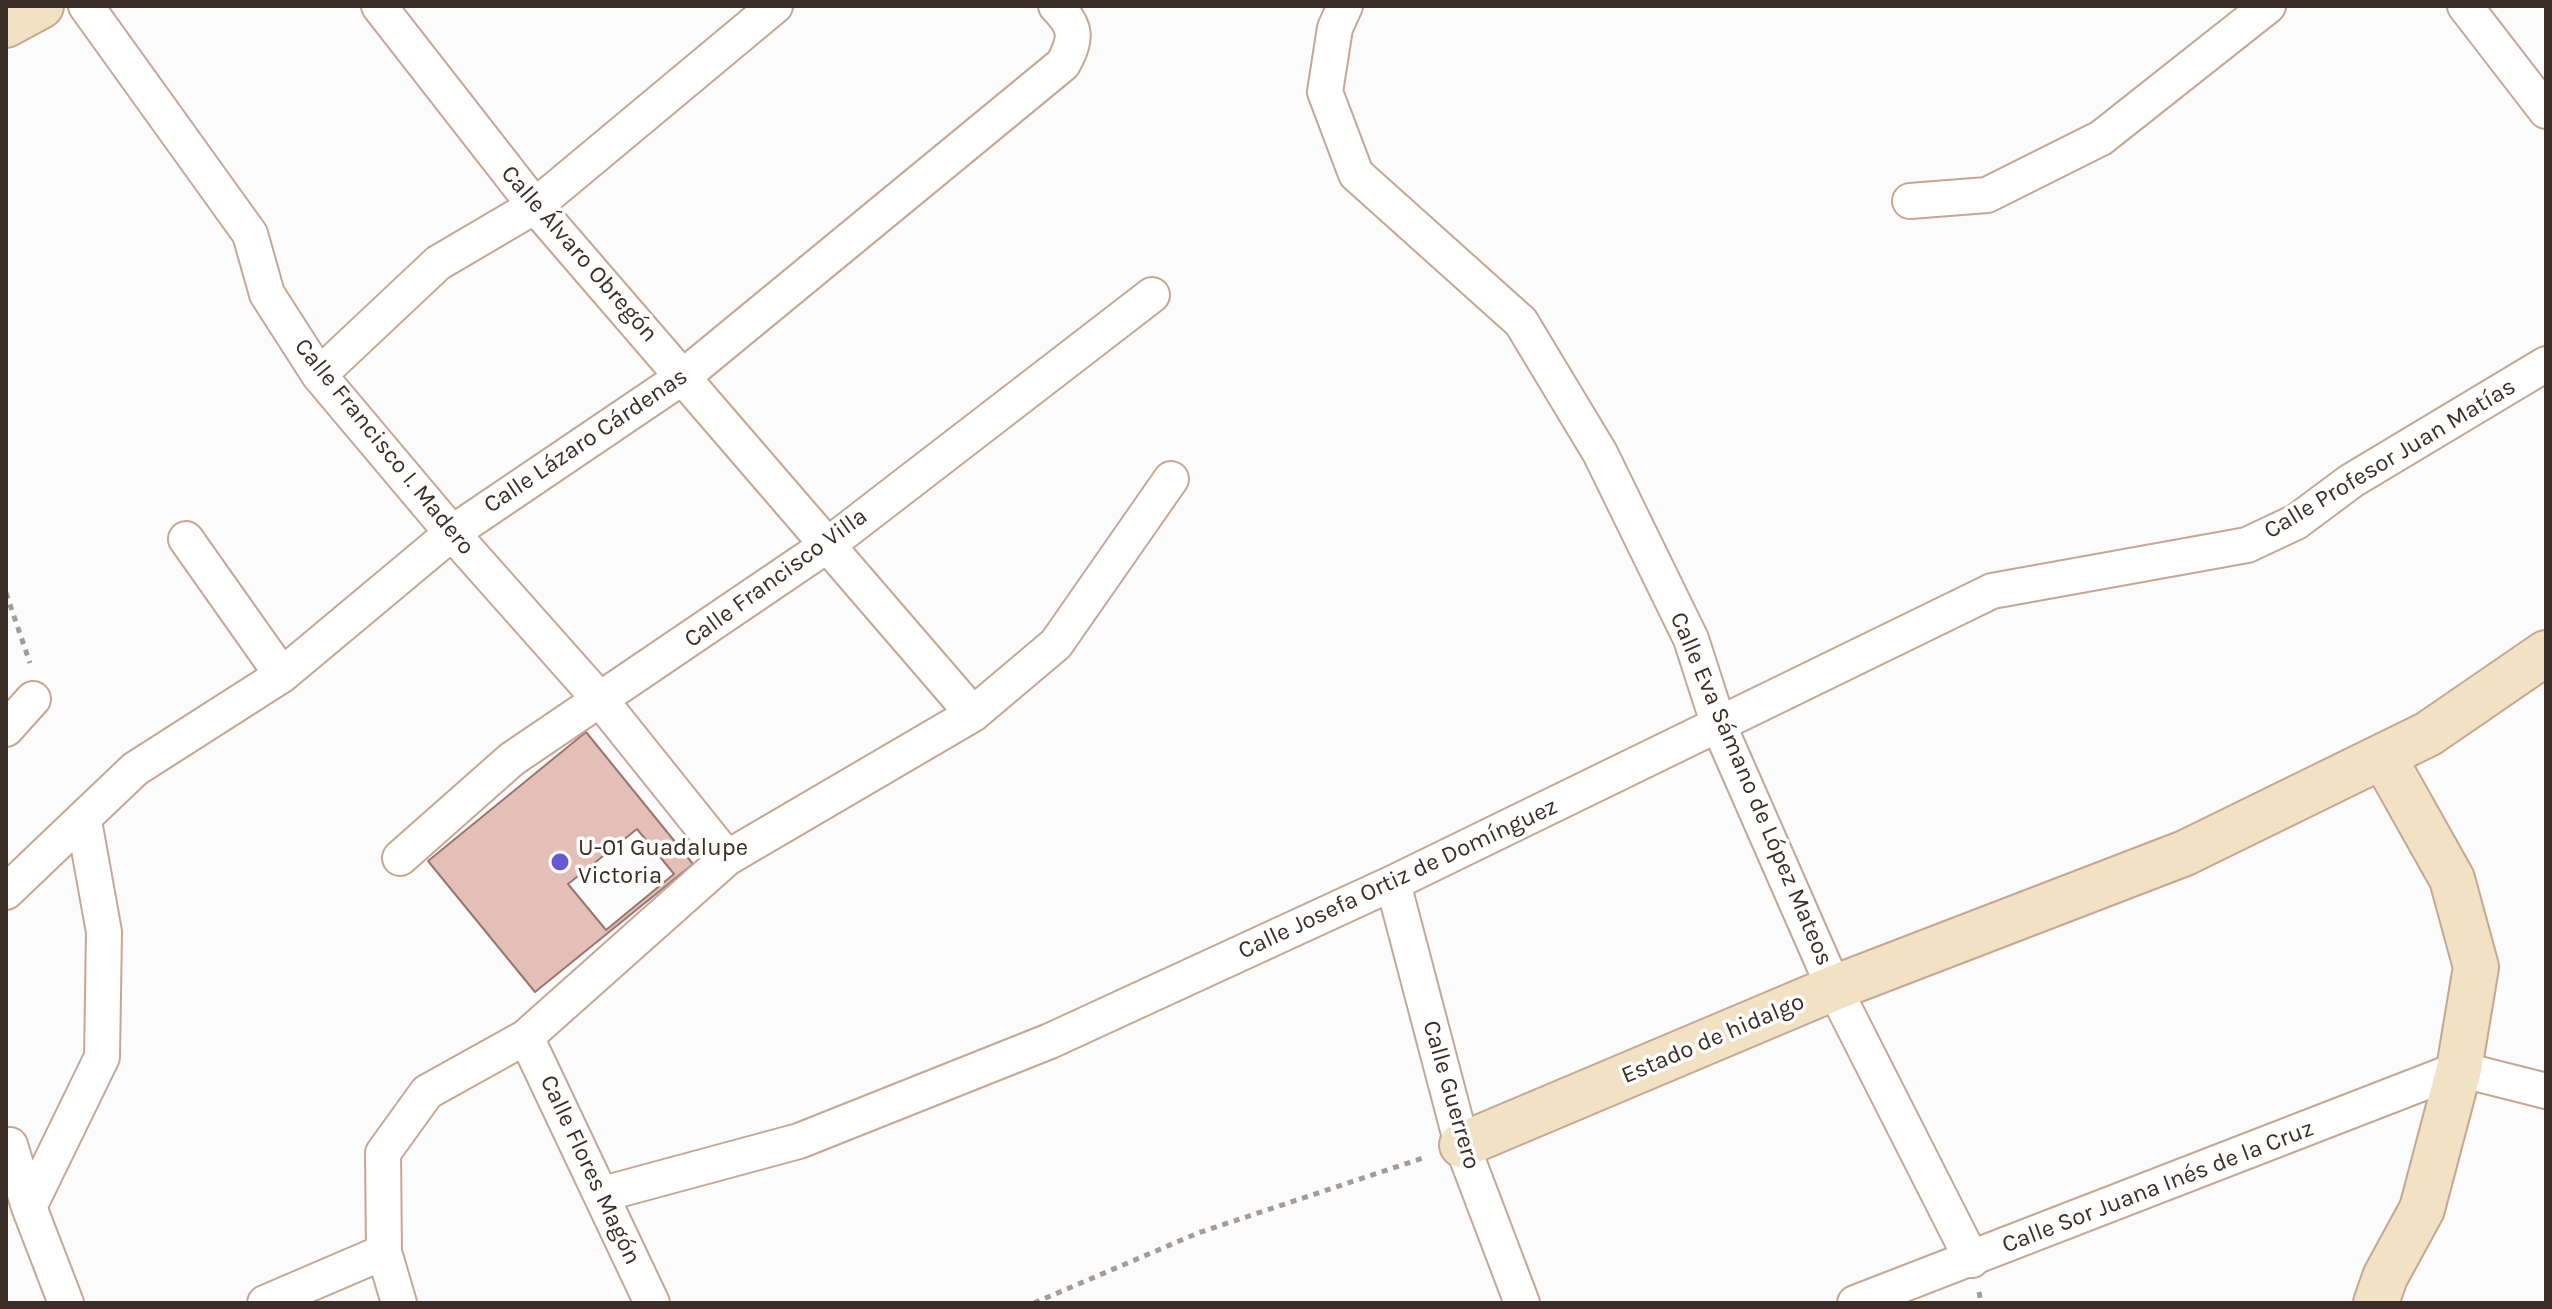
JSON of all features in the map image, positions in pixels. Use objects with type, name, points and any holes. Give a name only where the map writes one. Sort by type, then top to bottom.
[{"type":"street","points":[[6,25],[41,6]]},
{"type":"street","name":"Calle Francisco I. Madero","points":[[86,6],[250,234],[267,294],[319,375],[452,533],[602,702],[727,858]]},
{"type":"street","name":"Calle Álvaro Obregón","points":[[379,6],[535,206],[973,714]]},
{"type":"street","points":[[319,375],[438,263],[535,206],[775,6]]},
{"type":"street","name":"Calle Lázaro Cárdenas","points":[[6,892],[84,821],[135,769],[282,675],[452,533],[684,376],[1063,64],[1074,43],[1070,21],[1056,6]]},
{"type":"street","name":"Calle Eva Sámano de López Mateos","points":[[1345,6],[1335,28],[1325,92],[1356,174],[1521,322],[1600,453],[1691,639],[1719,726],[1834,988],[1972,1260]]},
{"type":"street","points":[[1910,201],[1987,195],[2101,138],[2268,6]]},
{"type":"street","points":[[2465,6],[2546,111]]},
{"type":"street","name":"Calle Francisco Villa","points":[[400,858],[512,759],[602,702],[829,544],[1152,295]]},
{"type":"street","name":"Calle Profesor Juan Matías","points":[[2185,557],[2247,545],[2296,522],[2351,481],[2546,364]]},
{"type":"street","points":[[399,1303],[384,1252],[383,1153],[427,1092],[526,1037],[727,858],[973,714],[1056,644],[1171,479]]},
{"type":"street","points":[[186,539],[282,675]]},
{"type":"street","name":"Calle Josefa Ortiz de Domínguez","points":[[603,1194],[799,1141],[1050,1041],[1393,883],[1992,591],[2185,557]]},
{"type":"street","name":"Estado de hidalgo","points":[[1462,1145],[1834,988],[2185,853],[2428,734],[2546,653]]},
{"type":"street","points":[[6,729],[33,699]]},
{"type":"street","points":[[2376,1303],[2385,1277],[2422,1209],[2459,1069],[2476,967],[2452,879],[2384,758]]},
{"type":"street","points":[[29,1207],[102,1057],[104,932],[84,821]]},
{"type":"street","name":"Calle Guerrero","points":[[1393,883],[1462,1145],[1522,1303]]},
{"type":"street","name":"Calle Flores Magón","points":[[526,1037],[652,1303]]},
{"type":"street","points":[[2459,1069],[2546,1091]]},
{"type":"street","name":"Calle Sor Juana Inés de la Cruz","points":[[1855,1303],[2459,1069]]},
{"type":"street","points":[[10,1145],[29,1207],[66,1303]]},
{"type":"street","points":[[265,1303],[384,1252]]},
{"type":"path","points":[[6,593],[34,675],[33,699]]},
{"type":"path","points":[[1034,1303],[1198,1233],[1462,1145]]},
{"type":"building","name":"U-01 Guadalupe Victoria","points":[[586,732],[693,864],[535,992],[428,861]]},
{"type":"building","points":[[637,829],[674,874],[606,930],[568,884]]},
{"type":"place","name":"U-01 Guadalupe Victoria","points":[[560,862]]}]
